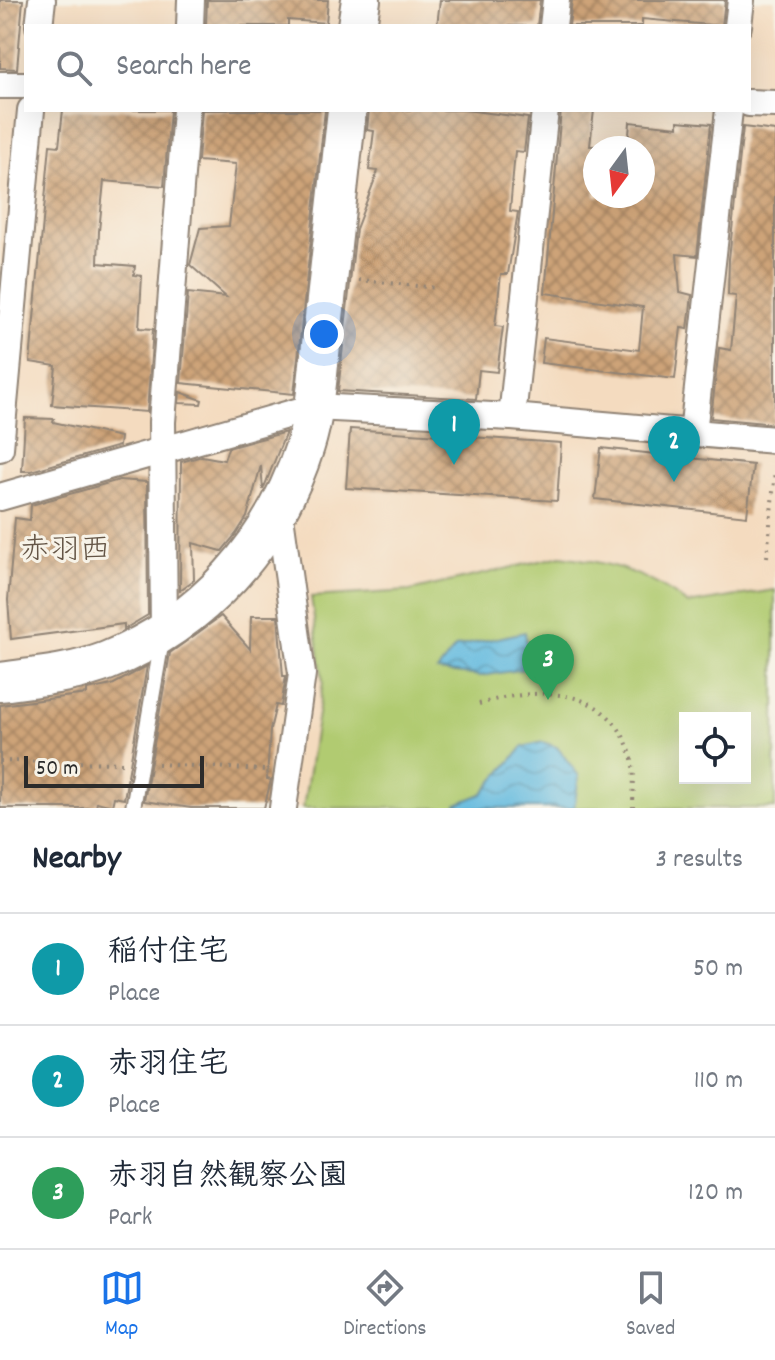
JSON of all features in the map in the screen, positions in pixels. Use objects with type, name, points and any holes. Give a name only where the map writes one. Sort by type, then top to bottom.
[{"type":"street","points":[[39,24],[42,0]]},
{"type":"street","points":[[190,24],[191,0]]},
{"type":"street","points":[[357,24],[361,0]]},
{"type":"street","points":[[553,24],[556,0]]},
{"type":"street","points":[[738,24],[741,0]]},
{"type":"street","points":[[0,85],[24,85]]},
{"type":"street","points":[[751,103],[775,104]]},
{"type":"street","points":[[0,448],[31,112]]},
{"type":"street","points":[[164,632],[162,450],[186,112]]},
{"type":"street","points":[[0,682],[75,671],[106,661],[164,632],[218,590],[265,534],[306,444],[314,407],[347,112]]},
{"type":"street","points":[[512,417],[545,112]]},
{"type":"street","points":[[693,433],[729,112]]},
{"type":"street","points":[[0,497],[314,407],[512,417],[775,440]]},
{"type":"street","points":[[279,509],[302,674],[283,808]]},
{"type":"lane","points":[[133,808],[164,632]]},
{"type":"path","points":[[359,280],[437,288]]},
{"type":"path","points":[[767,557],[775,470]]},
{"type":"path","points":[[479,704],[513,694],[567,694],[595,704],[615,726],[631,754],[633,808]]},
{"type":"green space","points":[[561,556],[628,571],[657,584],[688,604],[775,590],[775,808],[303,808],[323,682],[311,597],[410,591]]},
{"type":"water","points":[[525,632],[531,668],[481,676],[437,671],[456,647]]},
{"type":"water","points":[[543,742],[557,747],[579,776],[574,808],[456,808],[457,804],[482,794],[523,747]]},
{"type":"building","points":[[0,0],[23,0],[17,69],[0,68]]},
{"type":"building","points":[[207,0],[328,0],[326,23],[288,20],[288,24],[206,24]]},
{"type":"building","points":[[440,0],[540,0],[537,24],[437,24]]},
{"type":"building","points":[[572,0],[725,0],[722,24],[642,19],[642,24],[569,24]]},
{"type":"building","points":[[63,112],[170,112],[164,186],[104,181],[99,231],[98,263],[135,266],[134,275],[142,276],[139,328],[153,329],[147,412],[52,405],[56,366],[30,362],[50,145],[59,146]]},
{"type":"building","points":[[202,112],[325,112],[294,394],[181,383],[188,293],[226,297],[190,265],[200,228],[229,226],[236,164],[198,161]]},
{"type":"building","points":[[369,112],[481,112],[528,118],[524,152],[515,151],[510,211],[518,212],[508,274],[501,274],[495,326],[503,327],[497,372],[479,370],[476,399],[338,391],[356,229],[378,171],[369,170],[374,131],[367,130]]},
{"type":"building","points":[[561,112],[594,112],[591,136],[583,136],[583,208],[655,208],[655,136],[629,136],[630,122],[678,127],[678,121],[711,124],[697,256],[677,254],[680,292],[692,295],[688,329],[681,328],[675,379],[541,363],[544,338],[639,350],[643,307],[545,293]]},
{"type":"building","points":[[743,127],[775,131],[775,424],[711,418],[719,348],[731,350],[736,296],[728,295],[729,259]]},
{"type":"building","points":[[180,392],[202,400],[201,404],[179,403]]},
{"type":"building","points":[[25,418],[54,419],[53,422],[120,437],[119,446],[22,471]]},
{"type":"building","points":[[350,429],[561,443],[557,501],[346,488]]},
{"type":"building","points":[[286,432],[263,490],[261,465],[247,517],[222,551],[193,543],[194,580],[180,590],[181,462],[202,456],[224,460],[228,448]]},
{"type":"building","points":[[601,448],[753,465],[747,516],[595,499]]},
{"type":"building","points":[[119,480],[147,482],[148,615],[124,629],[124,624],[11,639],[8,600],[15,518],[30,520],[31,505]]},
{"type":"building","points":[[221,616],[250,649],[251,616],[278,616],[283,676],[286,676],[281,706],[276,705],[270,730],[267,779],[271,780],[264,808],[191,808],[144,801],[170,653]]},
{"type":"building","points":[[147,666],[124,799],[114,797],[112,806],[97,802],[96,808],[0,808],[0,705],[87,694],[87,690],[112,685]]},
{"type":"place","name":"稲付住宅","points":[[454,465]]},
{"type":"place","name":"赤羽住宅","points":[[674,482]]},
{"type":"place","name":"赤羽自然観察公園","points":[[548,700]]},
{"type":"district","name":"赤羽西","points":[[65,552]]}]
